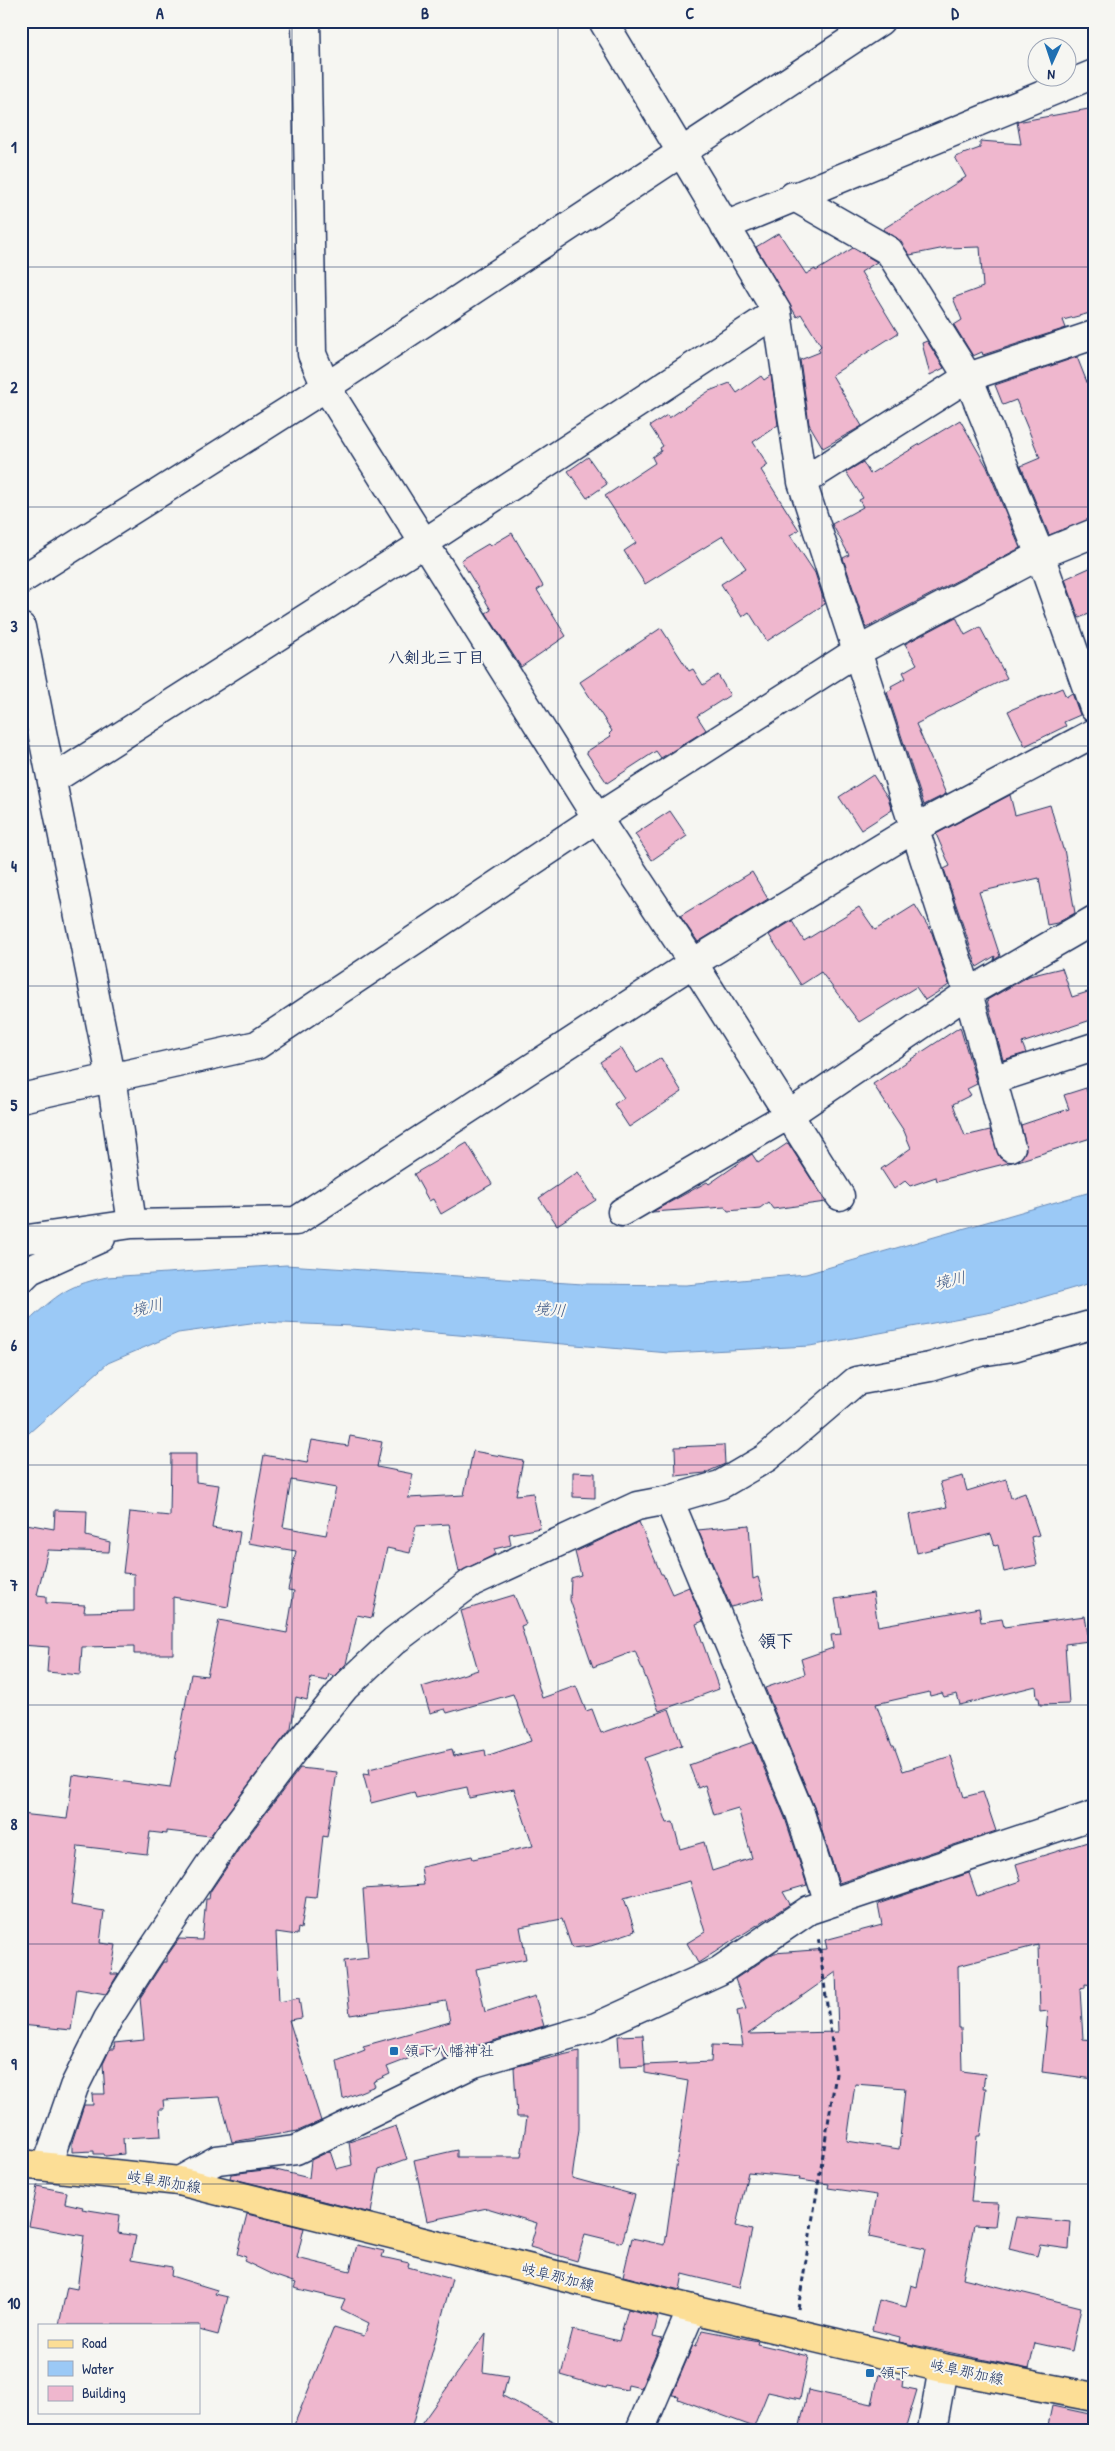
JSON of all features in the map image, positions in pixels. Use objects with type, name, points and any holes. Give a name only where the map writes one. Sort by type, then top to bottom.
[{"type":"main road","name":"岐阜那加線","points":[[34,2165],[178,2181],[692,2309],[943,2368],[1094,2397]]},
{"type":"street","points":[[306,21],[312,354],[326,387],[597,818],[693,963],[840,1196]]},
{"type":"street","points":[[603,21],[777,312],[802,482],[913,829],[968,993],[1011,1147]]},
{"type":"street","points":[[21,580],[326,387],[880,21]]},
{"type":"street","points":[[725,226],[793,196],[1094,74]]},
{"type":"street","points":[[793,196],[888,250],[968,377],[1040,555],[1094,708]]},
{"type":"street","points":[[52,780],[424,543],[777,312]]},
{"type":"street","points":[[802,482],[968,377],[1094,335]]},
{"type":"street","points":[[21,1098],[111,1076],[257,1045],[597,818],[856,652],[1040,555],[1094,533]]},
{"type":"street","points":[[21,627],[111,1076],[132,1224]]},
{"type":"street","points":[[21,1240],[132,1224],[296,1221],[693,963],[913,829],[1094,733]]},
{"type":"street","points":[[622,1212],[790,1114],[968,993],[1094,920]]},
{"type":"street","points":[[992,1080],[1094,1046]]},
{"type":"street","points":[[21,1279],[30,1270],[132,1224]]},
{"type":"street","points":[[34,2165],[108,2019],[228,1837],[345,1687],[394,1641],[472,1582],[637,1506],[669,1500],[720,1485],[766,1458],[856,1381],[930,1367],[980,1352],[1013,1347],[1094,1324]]},
{"type":"street","points":[[669,1500],[800,1813],[819,1906]]},
{"type":"street","points":[[178,2181],[217,2160],[296,2150],[474,2063],[596,2027],[719,1971],[819,1906],[1094,1815]]},
{"type":"street","points":[[640,2430],[692,2309]]},
{"type":"street","points":[[932,2430],[943,2368]]},
{"type":"path","points":[[794,2332],[836,2074],[818,1934],[819,1906]]},
{"type":"water","name":"境川","points":[[1094,1191],[1094,1282],[992,1312],[810,1346],[669,1353],[353,1326],[258,1322],[178,1333],[108,1363],[21,1440],[21,1328],[51,1301],[69,1289],[107,1277],[286,1265],[583,1284],[686,1285],[806,1274]]},
{"type":"building","points":[[1094,108],[1094,312],[1063,320],[1066,328],[983,355],[982,352],[973,356],[954,325],[962,320],[953,298],[983,287],[980,247],[945,248],[910,255],[897,238],[883,229],[966,177],[955,157],[980,148],[980,141],[1021,144],[1017,122]]},
{"type":"building","points":[[779,233],[806,274],[815,269],[816,271],[853,248],[877,262],[861,272],[898,333],[832,375],[862,426],[823,448],[809,424],[800,360],[820,352],[818,349],[821,346],[801,314],[797,317],[756,247]]},
{"type":"building","points":[[927,341],[944,368],[930,375],[922,343]]},
{"type":"building","points":[[1077,357],[1094,400],[1094,518],[1049,535],[1021,466],[1040,458],[1016,400],[1003,405],[995,385]]},
{"type":"building","points":[[771,375],[778,425],[753,442],[768,465],[761,470],[799,530],[790,535],[815,573],[825,604],[767,641],[749,612],[742,617],[721,584],[746,568],[723,536],[645,584],[624,551],[636,543],[605,496],[655,463],[652,457],[661,451],[660,448],[663,446],[650,426],[667,415],[669,418],[709,391],[730,383],[737,393],[761,376],[764,380]]},
{"type":"building","points":[[960,420],[987,467],[1020,548],[866,628],[843,558],[849,555],[832,524],[863,507],[859,500],[863,498],[846,472],[863,462],[870,474]]},
{"type":"building","points":[[588,457],[607,484],[587,498],[568,471]]},
{"type":"building","points":[[512,533],[543,586],[537,590],[566,636],[521,667],[486,613],[491,610],[461,560],[488,544],[490,546]]},
{"type":"building","points":[[1094,566],[1094,612],[1079,618],[1065,579]]},
{"type":"building","points":[[956,617],[965,635],[980,627],[1007,678],[916,724],[946,794],[924,805],[887,692],[892,689],[891,686],[906,678],[903,672],[917,664],[905,644]]},
{"type":"building","points":[[661,628],[689,671],[693,669],[703,685],[718,675],[730,695],[697,716],[706,730],[661,758],[656,751],[607,783],[586,752],[611,736],[609,734],[612,731],[580,682]]},
{"type":"building","points":[[1062,688],[1066,697],[1072,693],[1080,715],[1064,722],[1066,726],[1025,746],[1008,711]]},
{"type":"building","points":[[873,775],[888,798],[892,810],[861,830],[839,797]]},
{"type":"building","points":[[1010,795],[1015,815],[1050,805],[1064,849],[1075,913],[1057,923],[1047,925],[1039,878],[979,892],[1000,956],[994,960],[995,956],[977,967],[944,869],[950,866],[936,834]]},
{"type":"building","points":[[670,811],[687,836],[652,860],[635,834]]},
{"type":"building","points":[[752,872],[768,899],[698,942],[680,916]]},
{"type":"building","points":[[915,905],[932,933],[949,985],[925,1000],[916,987],[859,1022],[821,972],[801,985],[769,935],[792,921],[804,941],[859,907],[875,930]]},
{"type":"building","points":[[1062,968],[1072,997],[1094,990],[1094,1019],[1022,1043],[1026,1053],[1003,1060],[987,1000],[1029,976]]},
{"type":"building","points":[[960,1027],[977,1084],[967,1089],[971,1095],[953,1104],[965,1136],[990,1130],[1000,1158],[1012,1162],[937,1181],[936,1177],[910,1186],[905,1181],[894,1189],[881,1169],[911,1148],[904,1131],[873,1084]]},
{"type":"building","points":[[621,1048],[637,1073],[661,1058],[682,1092],[629,1127],[614,1104],[624,1098],[600,1062]]},
{"type":"building","points":[[1086,1088],[1087,1092],[1094,1090],[1094,1137],[1018,1161],[1026,1150],[1021,1125],[1069,1109],[1064,1095]]},
{"type":"building","points":[[467,1143],[492,1184],[441,1214],[433,1199],[429,1201],[414,1174]]},
{"type":"building","points":[[788,1143],[826,1202],[773,1209],[768,1202],[760,1208],[728,1211],[725,1207],[652,1212],[707,1182],[709,1184],[752,1154],[758,1163]]},
{"type":"building","points":[[578,1172],[596,1200],[557,1225],[539,1198]]},
{"type":"building","points":[[350,1436],[382,1442],[377,1467],[413,1474],[408,1498],[464,1495],[473,1451],[523,1460],[516,1495],[533,1493],[540,1528],[509,1534],[511,1545],[494,1549],[496,1554],[459,1572],[449,1524],[416,1526],[410,1553],[387,1548],[372,1618],[357,1615],[346,1664],[334,1676],[329,1674],[327,1681],[311,1678],[307,1700],[296,1697],[291,1728],[210,1836],[167,1831],[167,1834],[150,1832],[147,1854],[78,1846],[71,1905],[104,1911],[100,1943],[116,1945],[111,1974],[118,1974],[106,1994],[77,1989],[71,2030],[21,2025],[21,1814],[67,1819],[73,1775],[170,1788],[191,1674],[207,1676],[219,1620],[287,1633],[294,1591],[288,1590],[296,1551],[248,1543],[264,1455],[307,1463],[312,1440],[348,1446]],"holes":[[[291,1480],[336,1488],[326,1535],[283,1527]]]},
{"type":"building","points":[[724,1445],[725,1464],[705,1473],[676,1476],[675,1447]]},
{"type":"building","points":[[171,1454],[196,1454],[196,1482],[219,1485],[212,1528],[240,1532],[228,1607],[173,1597],[173,1654],[134,1654],[134,1646],[82,1647],[80,1675],[47,1672],[49,1647],[21,1645],[21,1523],[54,1529],[55,1510],[87,1511],[86,1536],[110,1542],[109,1552],[48,1550],[37,1595],[46,1596],[46,1603],[85,1605],[84,1612],[134,1611],[134,1574],[123,1573],[130,1512],[170,1516]]},
{"type":"building","points":[[573,1472],[595,1473],[595,1498],[573,1497]]},
{"type":"building","points":[[963,1476],[967,1491],[1006,1479],[1011,1498],[1025,1493],[1039,1535],[1031,1537],[1037,1565],[1004,1572],[998,1545],[995,1546],[991,1534],[917,1553],[909,1515],[947,1507],[940,1482]]},
{"type":"building","points":[[639,1522],[661,1574],[663,1574],[672,1594],[689,1587],[703,1621],[696,1624],[719,1689],[659,1711],[635,1651],[593,1667],[570,1600],[571,1578],[581,1575],[575,1552]]},
{"type":"building","points":[[749,1525],[753,1579],[758,1577],[764,1598],[731,1607],[698,1530]]},
{"type":"building","points":[[873,1593],[878,1626],[979,1608],[981,1622],[1002,1619],[1004,1627],[1085,1616],[1089,1641],[1065,1644],[1069,1704],[1040,1705],[1036,1686],[960,1705],[957,1694],[944,1697],[942,1693],[930,1696],[929,1692],[876,1704],[903,1771],[951,1756],[964,1797],[983,1792],[996,1831],[839,1883],[814,1807],[765,1688],[805,1674],[801,1659],[833,1648],[831,1635],[841,1634],[835,1599]]},
{"type":"building","points":[[514,1595],[526,1624],[521,1626],[542,1698],[576,1686],[586,1711],[592,1709],[601,1733],[669,1709],[682,1745],[644,1758],[667,1823],[673,1822],[680,1849],[704,1842],[712,1871],[752,1858],[738,1808],[714,1815],[705,1785],[698,1788],[689,1765],[753,1742],[785,1818],[807,1885],[783,1892],[790,1904],[698,1963],[687,1943],[705,1932],[690,1881],[624,1898],[635,1931],[591,1946],[572,1948],[562,1919],[520,1927],[526,1959],[476,1969],[485,2012],[535,1996],[544,2026],[469,2048],[444,2060],[439,2047],[387,2067],[390,2074],[373,2082],[375,2086],[343,2099],[337,2061],[365,2050],[363,2046],[450,2022],[446,2001],[350,2015],[344,1961],[368,1958],[363,1889],[424,1885],[421,1867],[472,1856],[473,1859],[533,1846],[514,1789],[469,1798],[467,1787],[416,1798],[414,1792],[371,1803],[363,1774],[370,1775],[369,1769],[452,1749],[454,1756],[485,1750],[486,1756],[531,1741],[513,1694],[447,1713],[445,1709],[430,1713],[422,1687],[478,1670],[461,1611]]},
{"type":"building","points":[[300,1768],[337,1772],[327,1837],[323,1836],[316,1898],[306,1897],[301,1929],[298,1928],[297,1935],[276,1932],[279,2002],[299,1998],[302,2018],[289,2020],[321,2121],[298,2131],[232,2142],[220,2097],[163,2100],[164,2109],[159,2109],[161,2136],[123,2138],[124,2154],[105,2156],[104,2154],[94,2154],[94,2151],[72,2152],[72,2142],[84,2105],[93,2105],[92,2094],[105,2094],[103,2064],[110,2049],[115,2049],[114,2043],[144,2040],[140,1998],[163,1962],[167,1962],[167,1956],[179,1939],[202,1940],[206,1899],[209,1899],[210,1892],[241,1846]]},
{"type":"building","points":[[1094,1840],[1094,1985],[1085,1984],[1085,1988],[1080,1989],[1083,2039],[1094,2040],[1094,2079],[1042,2072],[1048,2011],[1040,2012],[1038,1945],[958,1966],[962,2071],[985,2074],[983,2088],[986,2088],[980,2136],[977,2136],[971,2202],[998,2203],[995,2226],[974,2225],[963,2278],[1081,2307],[1072,2351],[1035,2343],[1029,2369],[899,2342],[900,2337],[872,2330],[879,2300],[906,2307],[911,2285],[917,2287],[925,2249],[869,2237],[877,2195],[828,2188],[829,2184],[799,2180],[800,2177],[748,2172],[736,2226],[752,2230],[739,2288],[683,2274],[680,2290],[623,2276],[632,2238],[665,2245],[688,2081],[645,2073],[645,2065],[711,2062],[712,2045],[743,2046],[737,2011],[746,2009],[735,1979],[774,1953],[827,1949],[825,1940],[882,1925],[878,1904],[969,1873],[977,1896],[1021,1881],[1016,1864]],"holes":[[[836,1972],[838,2032],[748,2034],[754,2030]],[[855,2084],[905,2088],[899,2149],[847,2141]]]},
{"type":"building","points":[[643,2035],[645,2066],[620,2067],[618,2036]]},
{"type":"building","points":[[579,2051],[579,2129],[572,2178],[635,2195],[622,2243],[585,2234],[577,2261],[530,2247],[537,2223],[487,2208],[427,2221],[414,2160],[457,2150],[457,2157],[521,2157],[527,2117],[517,2117],[514,2067]]},
{"type":"building","points":[[396,2126],[407,2159],[379,2169],[371,2213],[230,2178],[231,2174],[272,2169],[309,2178],[311,2160],[330,2151],[336,2169],[352,2165],[349,2142]]},
{"type":"building","points":[[37,2186],[67,2192],[65,2203],[83,2207],[82,2209],[120,2215],[118,2233],[136,2236],[131,2260],[172,2267],[171,2276],[217,2290],[215,2294],[228,2297],[218,2335],[200,2330],[200,2324],[59,2324],[67,2287],[77,2289],[84,2236],[29,2226]]},
{"type":"building","points":[[247,2214],[304,2228],[297,2258],[350,2271],[357,2245],[384,2251],[382,2257],[409,2263],[408,2267],[452,2279],[411,2430],[292,2430],[334,2327],[364,2336],[369,2323],[341,2309],[345,2300],[294,2288],[296,2283],[273,2275],[244,2261],[246,2257],[237,2254]]},
{"type":"building","points":[[1016,2217],[1071,2222],[1069,2249],[1040,2245],[1037,2256],[1009,2249]]},
{"type":"building","points":[[628,2309],[658,2317],[653,2337],[662,2339],[641,2388],[628,2385],[627,2390],[607,2386],[606,2388],[561,2375],[573,2330],[619,2341]]},
{"type":"building","points":[[702,2330],[758,2341],[757,2344],[809,2356],[800,2399],[768,2392],[754,2427],[678,2399],[679,2396],[672,2395],[693,2345],[696,2346]]},
{"type":"building","points":[[486,2333],[483,2372],[508,2376],[503,2396],[568,2430],[417,2430]]},
{"type":"building","points":[[879,2374],[903,2379],[902,2387],[917,2390],[905,2430],[799,2430],[808,2390],[872,2404]]},
{"type":"building","points":[[1052,2406],[1094,2415],[1094,2430],[1047,2430]]},
{"type":"place","name":"領下八幡神社","points":[[394,2051]]},
{"type":"place","name":"領下","points":[[870,2373]]},
{"type":"district","name":"八剣北三丁目","points":[[436,657]]},
{"type":"district","name":"領下","points":[[776,1641]]}]
